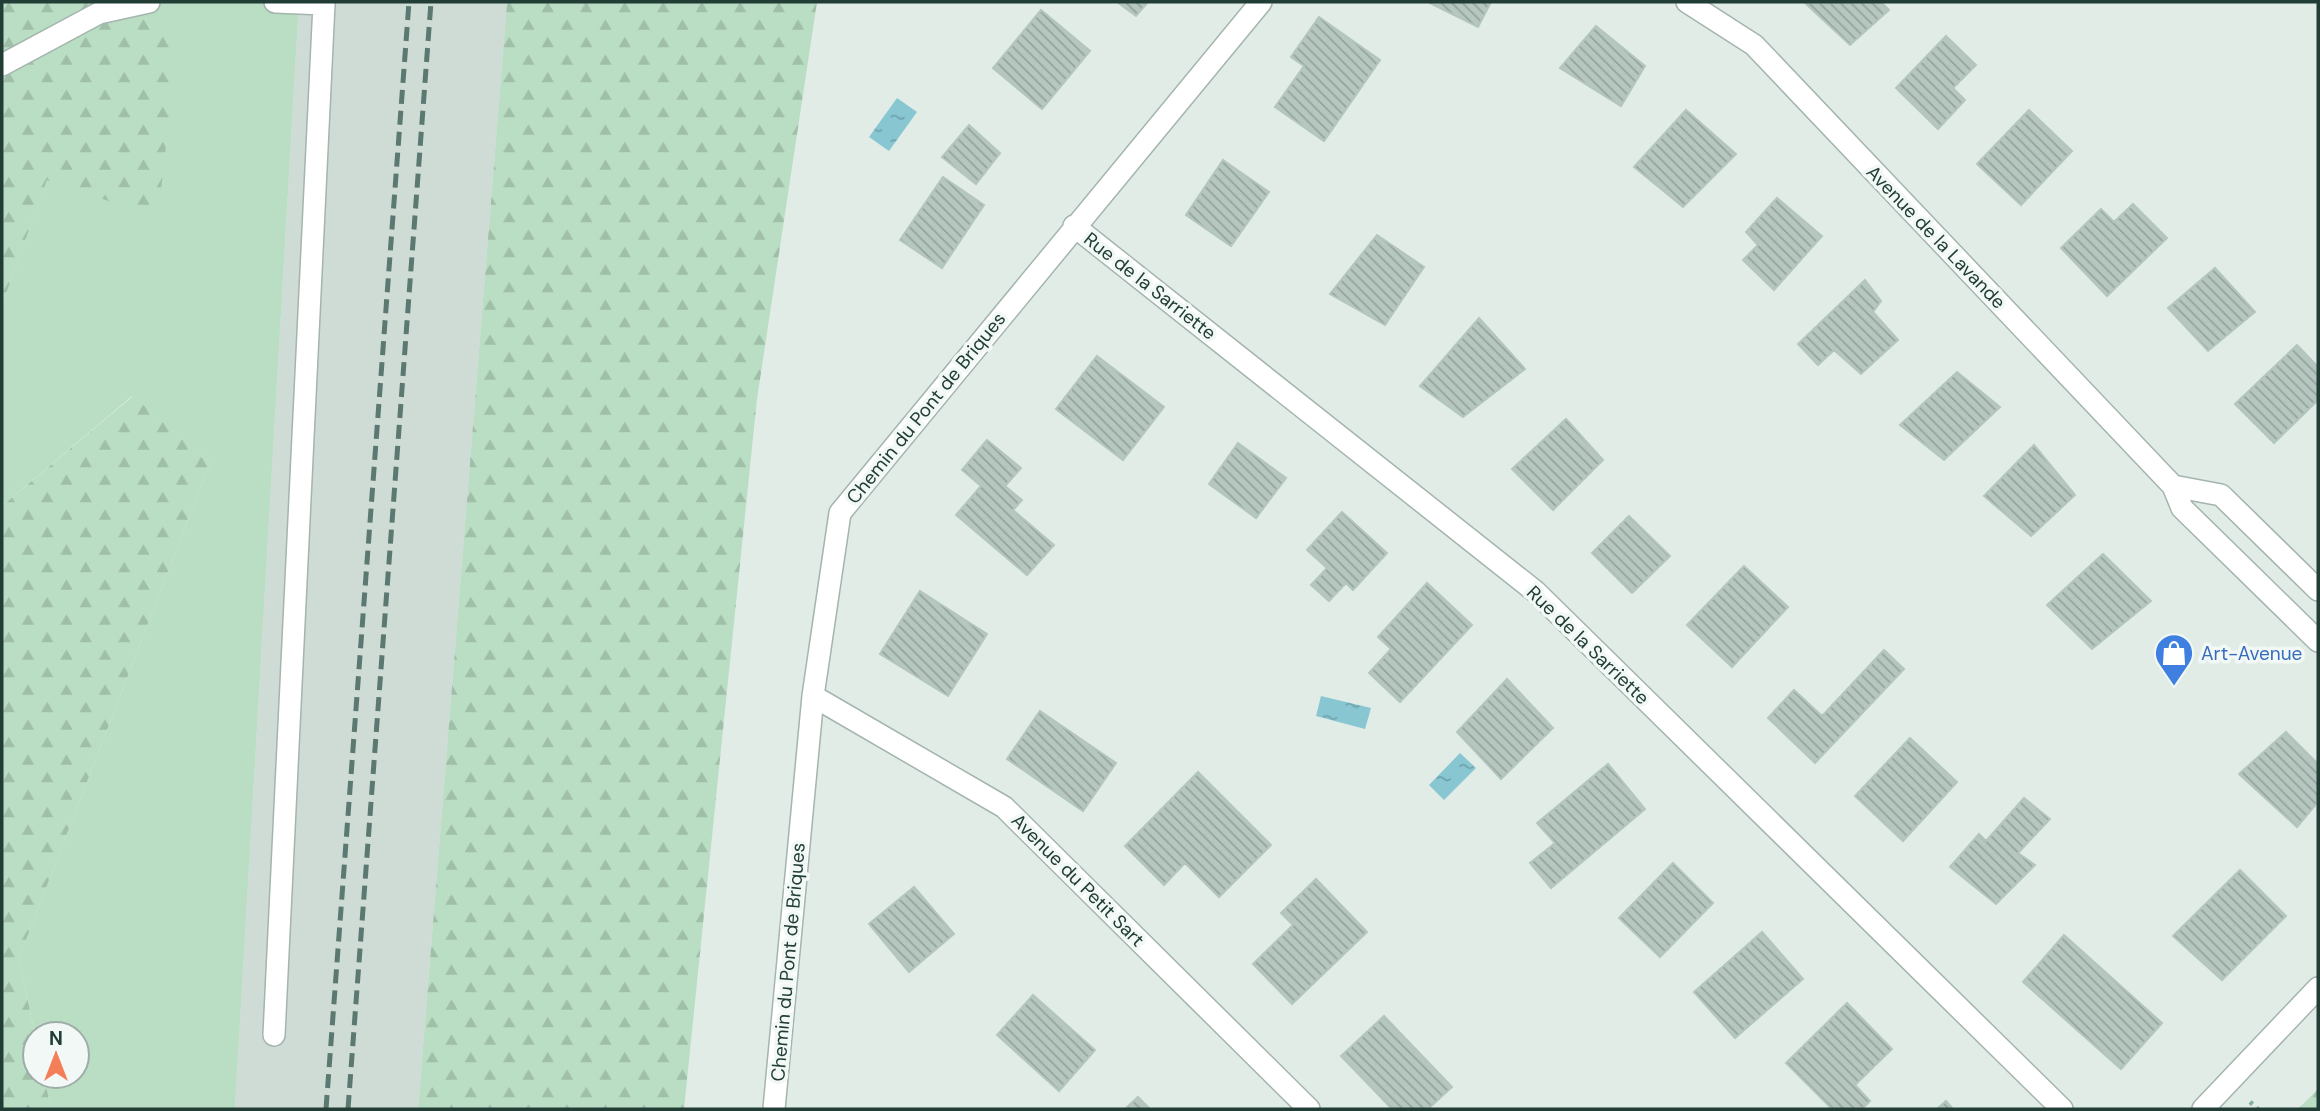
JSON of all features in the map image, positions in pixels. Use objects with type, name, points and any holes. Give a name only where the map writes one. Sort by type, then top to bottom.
[{"type":"street","points":[[2,65],[99,13],[149,2]]},
{"type":"street","points":[[274,1035],[324,3],[275,2]]},
{"type":"street","name":"Chemin du Pont de Briques","points":[[774,1109],[813,696],[840,513],[1261,2]]},
{"type":"street","name":"Avenue de la Lavande","points":[[1687,2],[1755,45],[2174,486],[2182,508],[2318,641]]},
{"type":"street","name":"Rue de la Sarriette","points":[[1074,226],[1536,592],[2062,1109]]},
{"type":"street","points":[[2174,486],[2221,495],[2318,590]]},
{"type":"street","name":"Avenue du Petit Sart","points":[[813,696],[1004,807],[1308,1109]]},
{"type":"street","points":[[2203,1109],[2318,988]]},
{"type":"shaded area","points":[[299,2],[507,2],[418,1109],[235,1109]]},
{"type":"green space","points":[[2,2],[130,2],[177,45],[158,218],[47,180],[2,305]]},
{"type":"green space","points":[[130,2],[299,2],[235,1109],[51,1109],[47,1090],[91,1090],[91,1020],[32,1020],[19,958],[210,463],[132,396],[2,506],[2,305],[47,179],[158,217]]},
{"type":"green space","points":[[507,2],[817,2],[757,399],[684,1109],[418,1109]]},
{"type":"green space","points":[[133,396],[210,463],[19,958],[32,1020],[21,1020],[21,1090],[47,1090],[51,1109],[2,1109],[2,506]]},
{"type":"green space","points":[[2318,1089],[2318,1109],[2298,1109]]},
{"type":"water","points":[[897,98],[917,112],[889,151],[869,137]]},
{"type":"water","points":[[1321,696],[1371,708],[1365,729],[1316,716]]},
{"type":"water","points":[[1460,753],[1476,768],[1444,800],[1429,785]]},
{"type":"building","points":[[1117,2],[1148,2],[1136,16]]},
{"type":"building","points":[[1428,2],[1491,2],[1478,27]]},
{"type":"building","points":[[1881,2],[1889,10],[1850,45],[1805,3]]},
{"type":"building","points":[[1041,10],[1090,51],[1042,109],[993,68]]},
{"type":"building","points":[[1319,17],[1380,60],[1324,141],[1275,107],[1304,66],[1291,57]]},
{"type":"building","points":[[1596,26],[1645,66],[1621,106],[1560,68]]},
{"type":"building","points":[[1946,36],[1976,65],[1953,88],[1965,100],[1938,129],[1896,88]]},
{"type":"building","points":[[1686,110],[1736,154],[1683,207],[1634,167]]},
{"type":"building","points":[[2029,110],[2072,151],[2021,205],[1977,164]]},
{"type":"building","points":[[969,125],[1000,153],[976,184],[942,157]]},
{"type":"building","points":[[1223,160],[1269,192],[1231,246],[1186,215]]},
{"type":"building","points":[[943,177],[984,205],[942,268],[900,240]]},
{"type":"building","points":[[1777,198],[1822,236],[1774,290],[1743,260],[1758,245],[1746,232]]},
{"type":"building","points":[[2133,204],[2167,238],[2107,296],[2061,248],[2101,209],[2114,222]]},
{"type":"building","points":[[1377,235],[1424,267],[1385,325],[1330,294]]},
{"type":"building","points":[[2215,268],[2255,312],[2208,351],[2168,308]]},
{"type":"building","points":[[1865,280],[1881,301],[1873,312],[1898,340],[1861,374],[1834,350],[1818,365],[1798,344]]},
{"type":"building","points":[[1479,318],[1525,369],[1463,417],[1420,386]]},
{"type":"building","points":[[2297,345],[2318,367],[2318,400],[2274,443],[2235,404]]},
{"type":"building","points":[[1097,356],[1164,407],[1123,460],[1056,409]]},
{"type":"building","points":[[1957,372],[2000,407],[1944,460],[1900,425]]},
{"type":"building","points":[[1566,419],[1603,460],[1553,510],[1512,469]]},
{"type":"building","points":[[987,440],[1021,468],[1005,486],[1022,500],[1013,510],[1054,545],[1027,575],[956,515],[981,486],[962,470]]},
{"type":"building","points":[[1238,443],[1286,478],[1256,518],[1209,484]]},
{"type":"building","points":[[2034,445],[2075,495],[2031,536],[1984,496]]},
{"type":"building","points":[[1342,512],[1387,553],[1353,590],[1346,583],[1329,601],[1311,585],[1327,568],[1307,550]]},
{"type":"building","points":[[1629,516],[1670,556],[1632,593],[1592,553]]},
{"type":"building","points":[[2103,554],[2151,601],[2092,649],[2047,605]]},
{"type":"building","points":[[1744,566],[1788,607],[1732,667],[1687,625]]},
{"type":"building","points":[[1427,583],[1472,625],[1400,702],[1369,673],[1391,649],[1378,637]]},
{"type":"building","points":[[920,591],[987,634],[948,696],[880,654]]},
{"type":"building","points":[[1884,650],[1904,669],[1815,763],[1768,718],[1794,690],[1822,716]]},
{"type":"building","points":[[1507,679],[1553,728],[1501,779],[1457,732]]},
{"type":"building","points":[[1040,711],[1116,763],[1083,811],[1007,759]]},
{"type":"building","points":[[2286,732],[2318,764],[2318,802],[2297,827],[2239,774]]},
{"type":"building","points":[[1910,738],[1957,782],[1903,841],[1855,796]]},
{"type":"building","points":[[1608,764],[1645,809],[1551,888],[1530,863],[1555,843],[1537,823]]},
{"type":"building","points":[[1198,772],[1271,845],[1219,897],[1185,863],[1164,885],[1125,846]]},
{"type":"building","points":[[2024,798],[2050,819],[2018,853],[2035,865],[1996,904],[1950,867],[1979,834],[1986,841]]},
{"type":"building","points":[[1673,863],[1713,903],[1660,957],[1619,918]]},
{"type":"building","points":[[2240,870],[2286,916],[2222,980],[2173,936]]},
{"type":"building","points":[[1316,879],[1367,932],[1292,1004],[1253,964],[1293,925],[1281,913]]},
{"type":"building","points":[[914,887],[954,934],[909,972],[869,924]]},
{"type":"building","points":[[1762,932],[1803,979],[1735,1038],[1694,992]]},
{"type":"building","points":[[2064,935],[2162,1023],[2121,1069],[2023,982]]},
{"type":"building","points":[[1033,995],[1095,1050],[1059,1091],[997,1035]]},
{"type":"building","points":[[1847,1003],[1892,1049],[1855,1085],[1870,1101],[1862,1109],[1832,1109],[1786,1063]]},
{"type":"building","points":[[1384,1016],[1452,1087],[1428,1109],[1392,1109],[1341,1056]]},
{"type":"building","points":[[1138,1097],[1150,1109],[1125,1109]]},
{"type":"building","points":[[1946,1101],[1953,1109],[1937,1109]]},
{"type":"railway","points":[[326,1109],[409,2]]},
{"type":"railway","points":[[348,1109],[431,2]]},
{"type":"place","name":"Art-Avenue","points":[[2174,687]]}]
